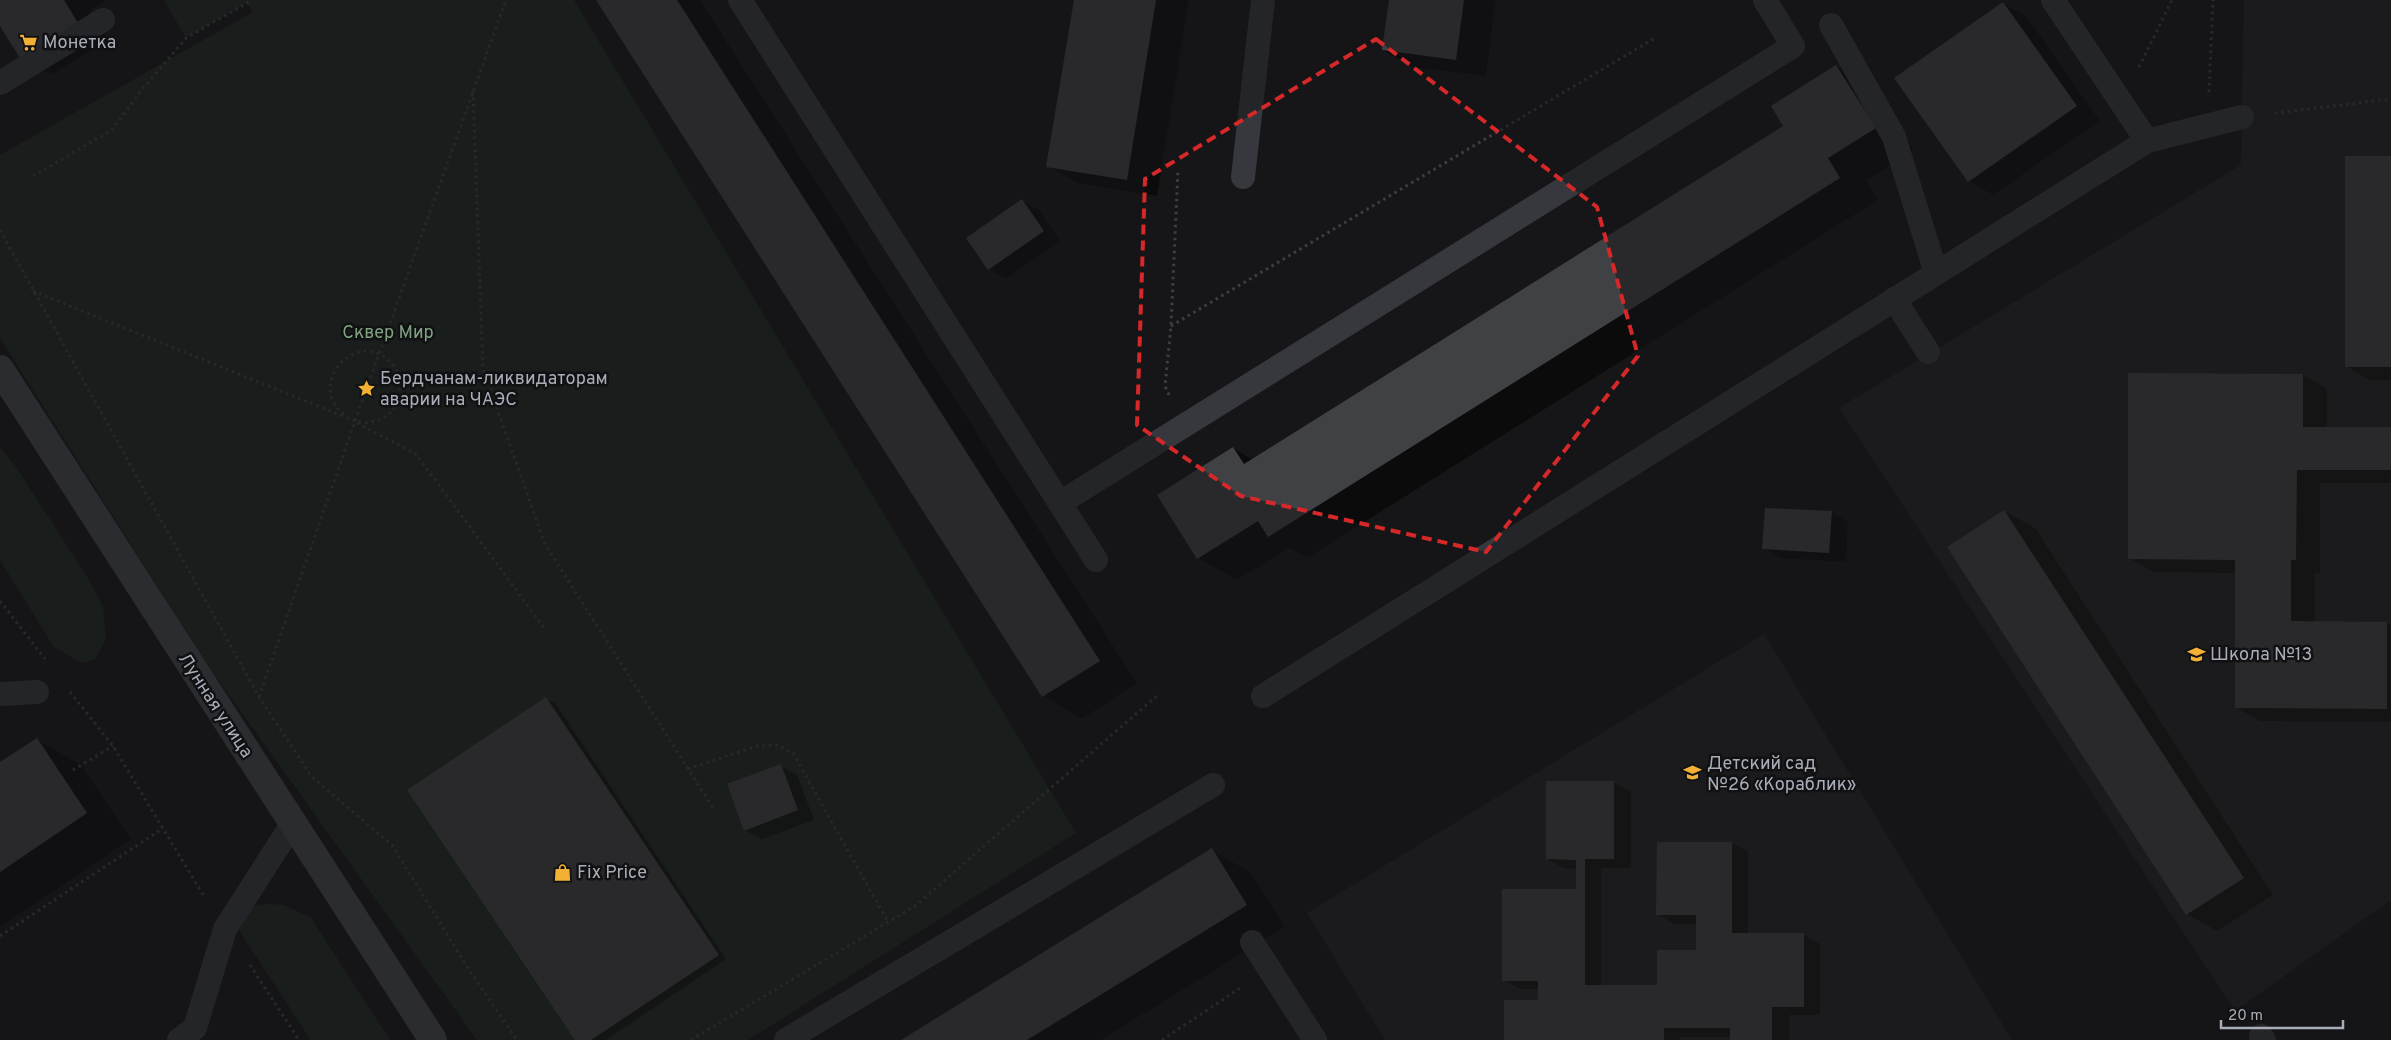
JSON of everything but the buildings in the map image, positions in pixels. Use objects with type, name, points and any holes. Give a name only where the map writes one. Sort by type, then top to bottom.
[{"type":"street","name":"Лунная улица","points":[[0,369],[433,1040]]},
{"type":"lane","points":[[740,0],[1096,560]]},
{"type":"lane","points":[[1243,177],[1264,0]]},
{"type":"lane","points":[[1060,503],[1793,46],[1765,0]]},
{"type":"lane","points":[[2053,0],[2147,141]]},
{"type":"lane","points":[[0,83],[103,20]]},
{"type":"lane","points":[[1831,25],[1894,137],[1936,273]]},
{"type":"lane","points":[[1264,696],[2147,141],[2242,117]]},
{"type":"lane","points":[[1894,299],[1928,352]]},
{"type":"lane","points":[[0,694],[37,692]]},
{"type":"lane","points":[[786,1040],[1213,785]]},
{"type":"lane","points":[[179,1040],[195,1028],[225,928],[293,823]]},
{"type":"lane","points":[[1252,942],[1315,1040]]},
{"type":"path","points":[[34,176],[112,130],[141,91],[186,38],[252,0]]},
{"type":"path","points":[[259,697],[355,421],[506,0]]},
{"type":"path","points":[[2121,102],[2172,0]]},
{"type":"path","points":[[2207,126],[2213,0]]},
{"type":"path","points":[[1171,326],[1655,38]]},
{"type":"path","points":[[473,91],[483,369],[546,544],[713,808]]},
{"type":"path","points":[[2242,117],[2391,99]]},
{"type":"path","points":[[1178,169],[1171,326],[1165,386],[1181,426]]},
{"type":"path","points":[[0,230],[259,697],[312,776],[392,845],[470,970],[517,1040]]},
{"type":"path","points":[[32,290],[346,417],[416,454],[546,629]]},
{"type":"path","points":[[346,417],[337,408],[331,397],[330,386],[333,373],[348,356],[359,353],[379,354],[390,362],[397,371],[400,382],[397,404],[391,412],[381,419],[369,423],[355,421]]},
{"type":"path","points":[[0,600],[47,662]]},
{"type":"path","points":[[65,685],[113,746],[162,829],[299,1040]]},
{"type":"path","points":[[691,1040],[915,906],[1159,694]]},
{"type":"path","points":[[688,769],[757,746],[777,745],[793,753],[888,922]]},
{"type":"path","points":[[73,770],[113,746]]},
{"type":"path","points":[[0,936],[162,829]]},
{"type":"path","points":[[1162,1040],[1269,969]]},
{"type":"highlighted area","points":[[1376,39],[1597,207],[1638,356],[1486,552],[1241,496],[1137,425],[1145,179]]},
{"type":"shaded area","name":"Школа №13","points":[[2244,0],[2391,0],[2391,900],[2235,1011],[1839,408],[2241,165]]},
{"type":"shaded area","name":"Детский сад №26 «Кораблик»","points":[[1764,634],[2012,1040],[1385,1040],[1307,913]]},
{"type":"green space","name":"Сквер Мир","points":[[164,0],[574,0],[1076,833],[748,1040],[477,1040],[208,666],[0,338],[0,155],[253,12],[246,3],[186,38]]},
{"type":"green space","points":[[0,446],[16,467],[86,575],[103,606],[106,639],[95,659],[82,663],[54,647],[0,560]]},
{"type":"green space","points":[[256,905],[284,905],[311,918],[390,1040],[311,1040],[238,929],[246,909]]},
{"type":"place","name":"Монетка","points":[[29,42]]},
{"type":"place","name":"Бердчанам-ликвидаторам аварии на ЧАЭС","points":[[366,388]]},
{"type":"place","name":"Школа №13","points":[[2196,654]]},
{"type":"place","name":"Детский сад №26 «Кораблик»","points":[[1693,773]]},
{"type":"place","name":"Fix Price","points":[[563,872]]}]
